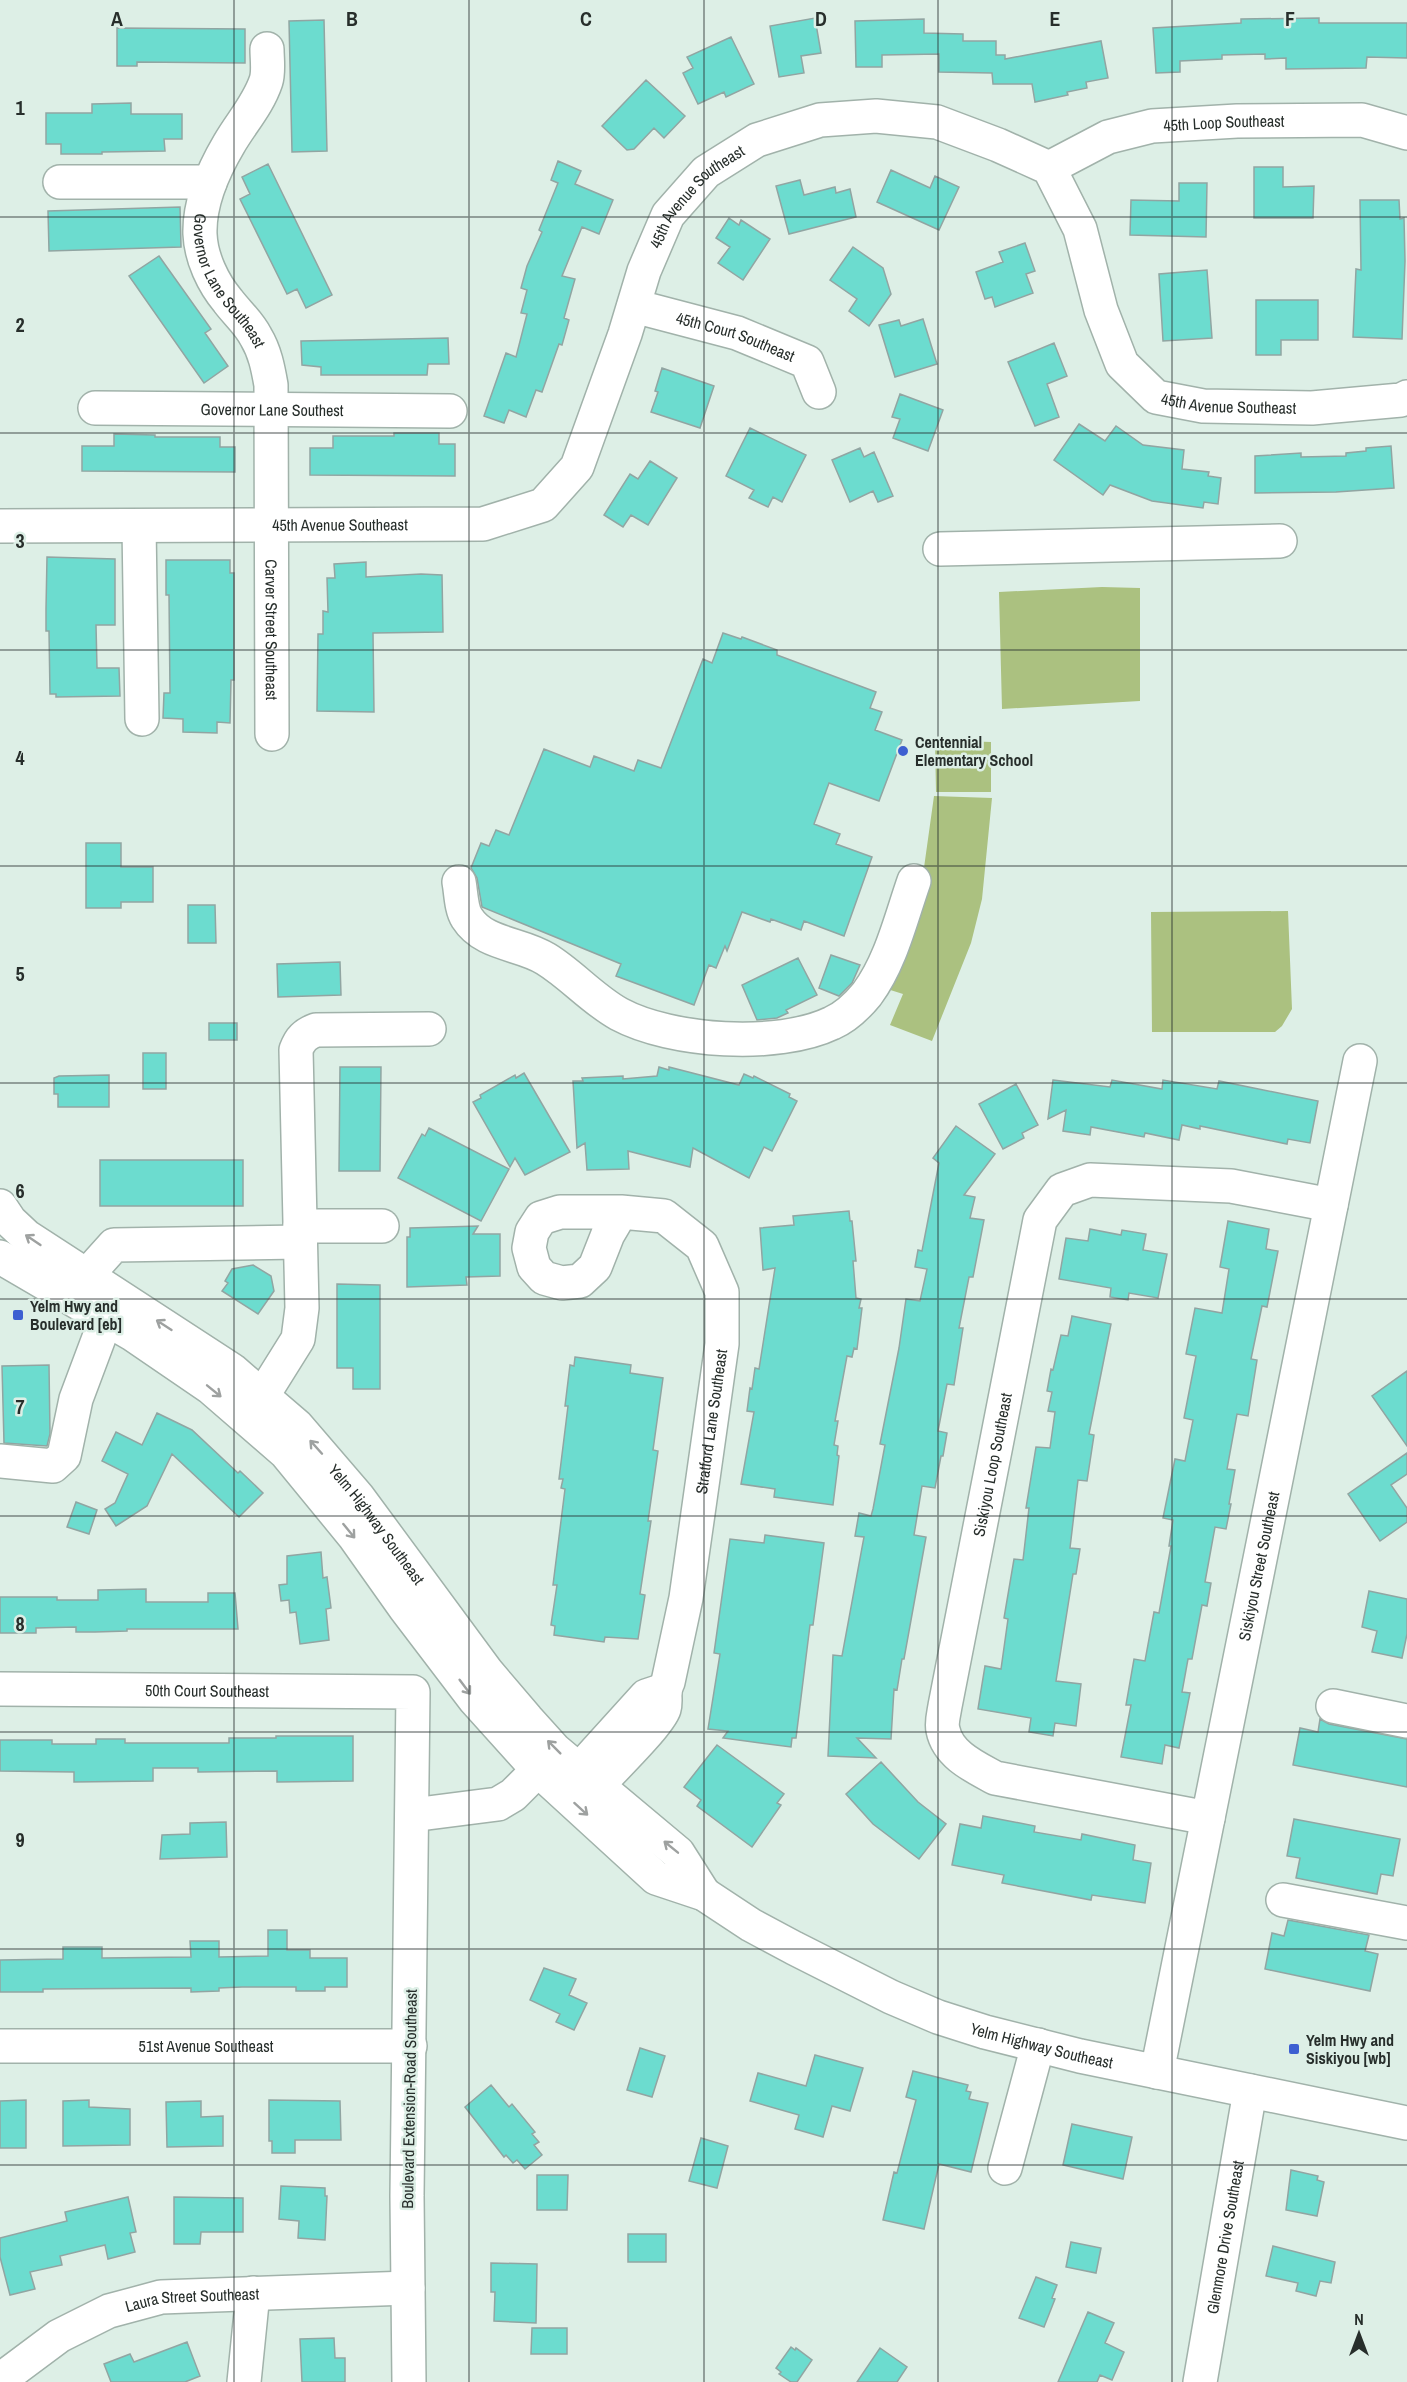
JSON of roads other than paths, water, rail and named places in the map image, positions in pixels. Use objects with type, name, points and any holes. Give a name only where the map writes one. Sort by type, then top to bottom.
[{"type":"street","name":"Governor Lane Southeast","points":[[267,49],[267,79],[253,109],[229,143],[210,182],[202,211],[200,236],[204,258],[212,277],[227,301],[243,317],[260,345],[267,362],[272,410],[271,525]]},
{"type":"street","name":"45th Avenue Southeast","points":[[0,526],[483,525],[543,505],[577,467],[644,271],[668,215],[706,172],[757,140],[820,120],[876,116],[937,122],[998,145],[1049,168],[1080,229],[1101,310],[1122,364],[1156,397],[1203,406],[1312,408],[1401,400],[1407,397]]},
{"type":"street","name":"45th Loop Southeast","points":[[1049,168],[1108,137],[1152,126],[1237,121],[1362,120],[1407,133]]},
{"type":"street","points":[[60,182],[210,182]]},
{"type":"street","name":"45th Court Southeast","points":[[633,306],[737,333],[807,362],[819,392]]},
{"type":"street","name":"Governor Lane Southest","points":[[95,408],[450,411]]},
{"type":"street","name":"Carver Street Southeast","points":[[271,525],[272,734]]},
{"type":"street","points":[[139,526],[142,719]]},
{"type":"street","points":[[940,549],[1280,541]]},
{"type":"street","points":[[459,882],[466,916],[483,934],[546,958],[593,997],[645,1026],[725,1040],[801,1034],[833,1023],[851,1011],[878,978],[914,880]]},
{"type":"street","points":[[263,1395],[298,1339],[302,1308],[296,1050],[299,1042],[306,1034],[316,1030],[429,1029]]},
{"type":"street","name":"Siskiyou Street Southeast","points":[[1157,2072],[1360,1061]]},
{"type":"street","name":"Siskiyou Loop Southeast","points":[[1208,1818],[995,1778],[975,1767],[951,1749],[942,1729],[1037,1232],[1040,1220],[1062,1190],[1090,1180],[1231,1186],[1331,1205]]},
{"type":"street","name":"Yelm Highway Southeast","points":[[0,1206],[10,1221],[26,1236],[232,1370],[297,1426],[358,1497],[487,1672],[541,1734],[588,1778],[678,1853],[704,1894]]},
{"type":"street","name":"Stratford Lane Southeast","points":[[588,1778],[651,1726],[664,1708],[664,1690],[668,1682],[686,1598],[722,1344],[722,1292],[702,1246],[664,1216],[621,1212]]},
{"type":"street","points":[[87,1275],[114,1245],[300,1234],[382,1226]]},
{"type":"street","name":"Yelm Highway Southeast","points":[[0,1257],[106,1319],[211,1388],[286,1452],[354,1536],[475,1700],[538,1770],[656,1878],[704,1894],[760,1930],[938,2017],[1038,2045],[1157,2072],[1407,2123]]},
{"type":"street","points":[[0,1461],[53,1466],[64,1456],[75,1399],[106,1319]]},
{"type":"street","name":"50th Court Southeast","points":[[0,1689],[413,1692]]},
{"type":"street","name":"Boulevard Extension-Road Southeast","points":[[409,2382],[413,1692]]},
{"type":"street","points":[[1333,1706],[1407,1721]]},
{"type":"street","points":[[411,1815],[498,1804],[513,1795],[538,1770]]},
{"type":"street","points":[[1283,1900],[1407,1923]]},
{"type":"street","points":[[1005,2168],[1038,2045]]},
{"type":"street","name":"51st Avenue Southeast","points":[[0,2046],[410,2046]]},
{"type":"street","name":"Glenmore Drive Southeast","points":[[1200,2382],[1250,2091]]},
{"type":"street","name":"Laura Street Southeast","points":[[0,2380],[59,2336],[109,2311],[161,2297],[408,2288]]},
{"type":"street","points":[[244,2382],[253,2293]]},
{"type":"place","name":"Centennial Elementary School","points":[[903,751]]},
{"type":"place","name":"Yelm Hwy and Boulevard [eb]","points":[[18,1315]]},
{"type":"place","name":"Yelm Hwy and Siskiyou [wb]","points":[[1294,2049]]}]
